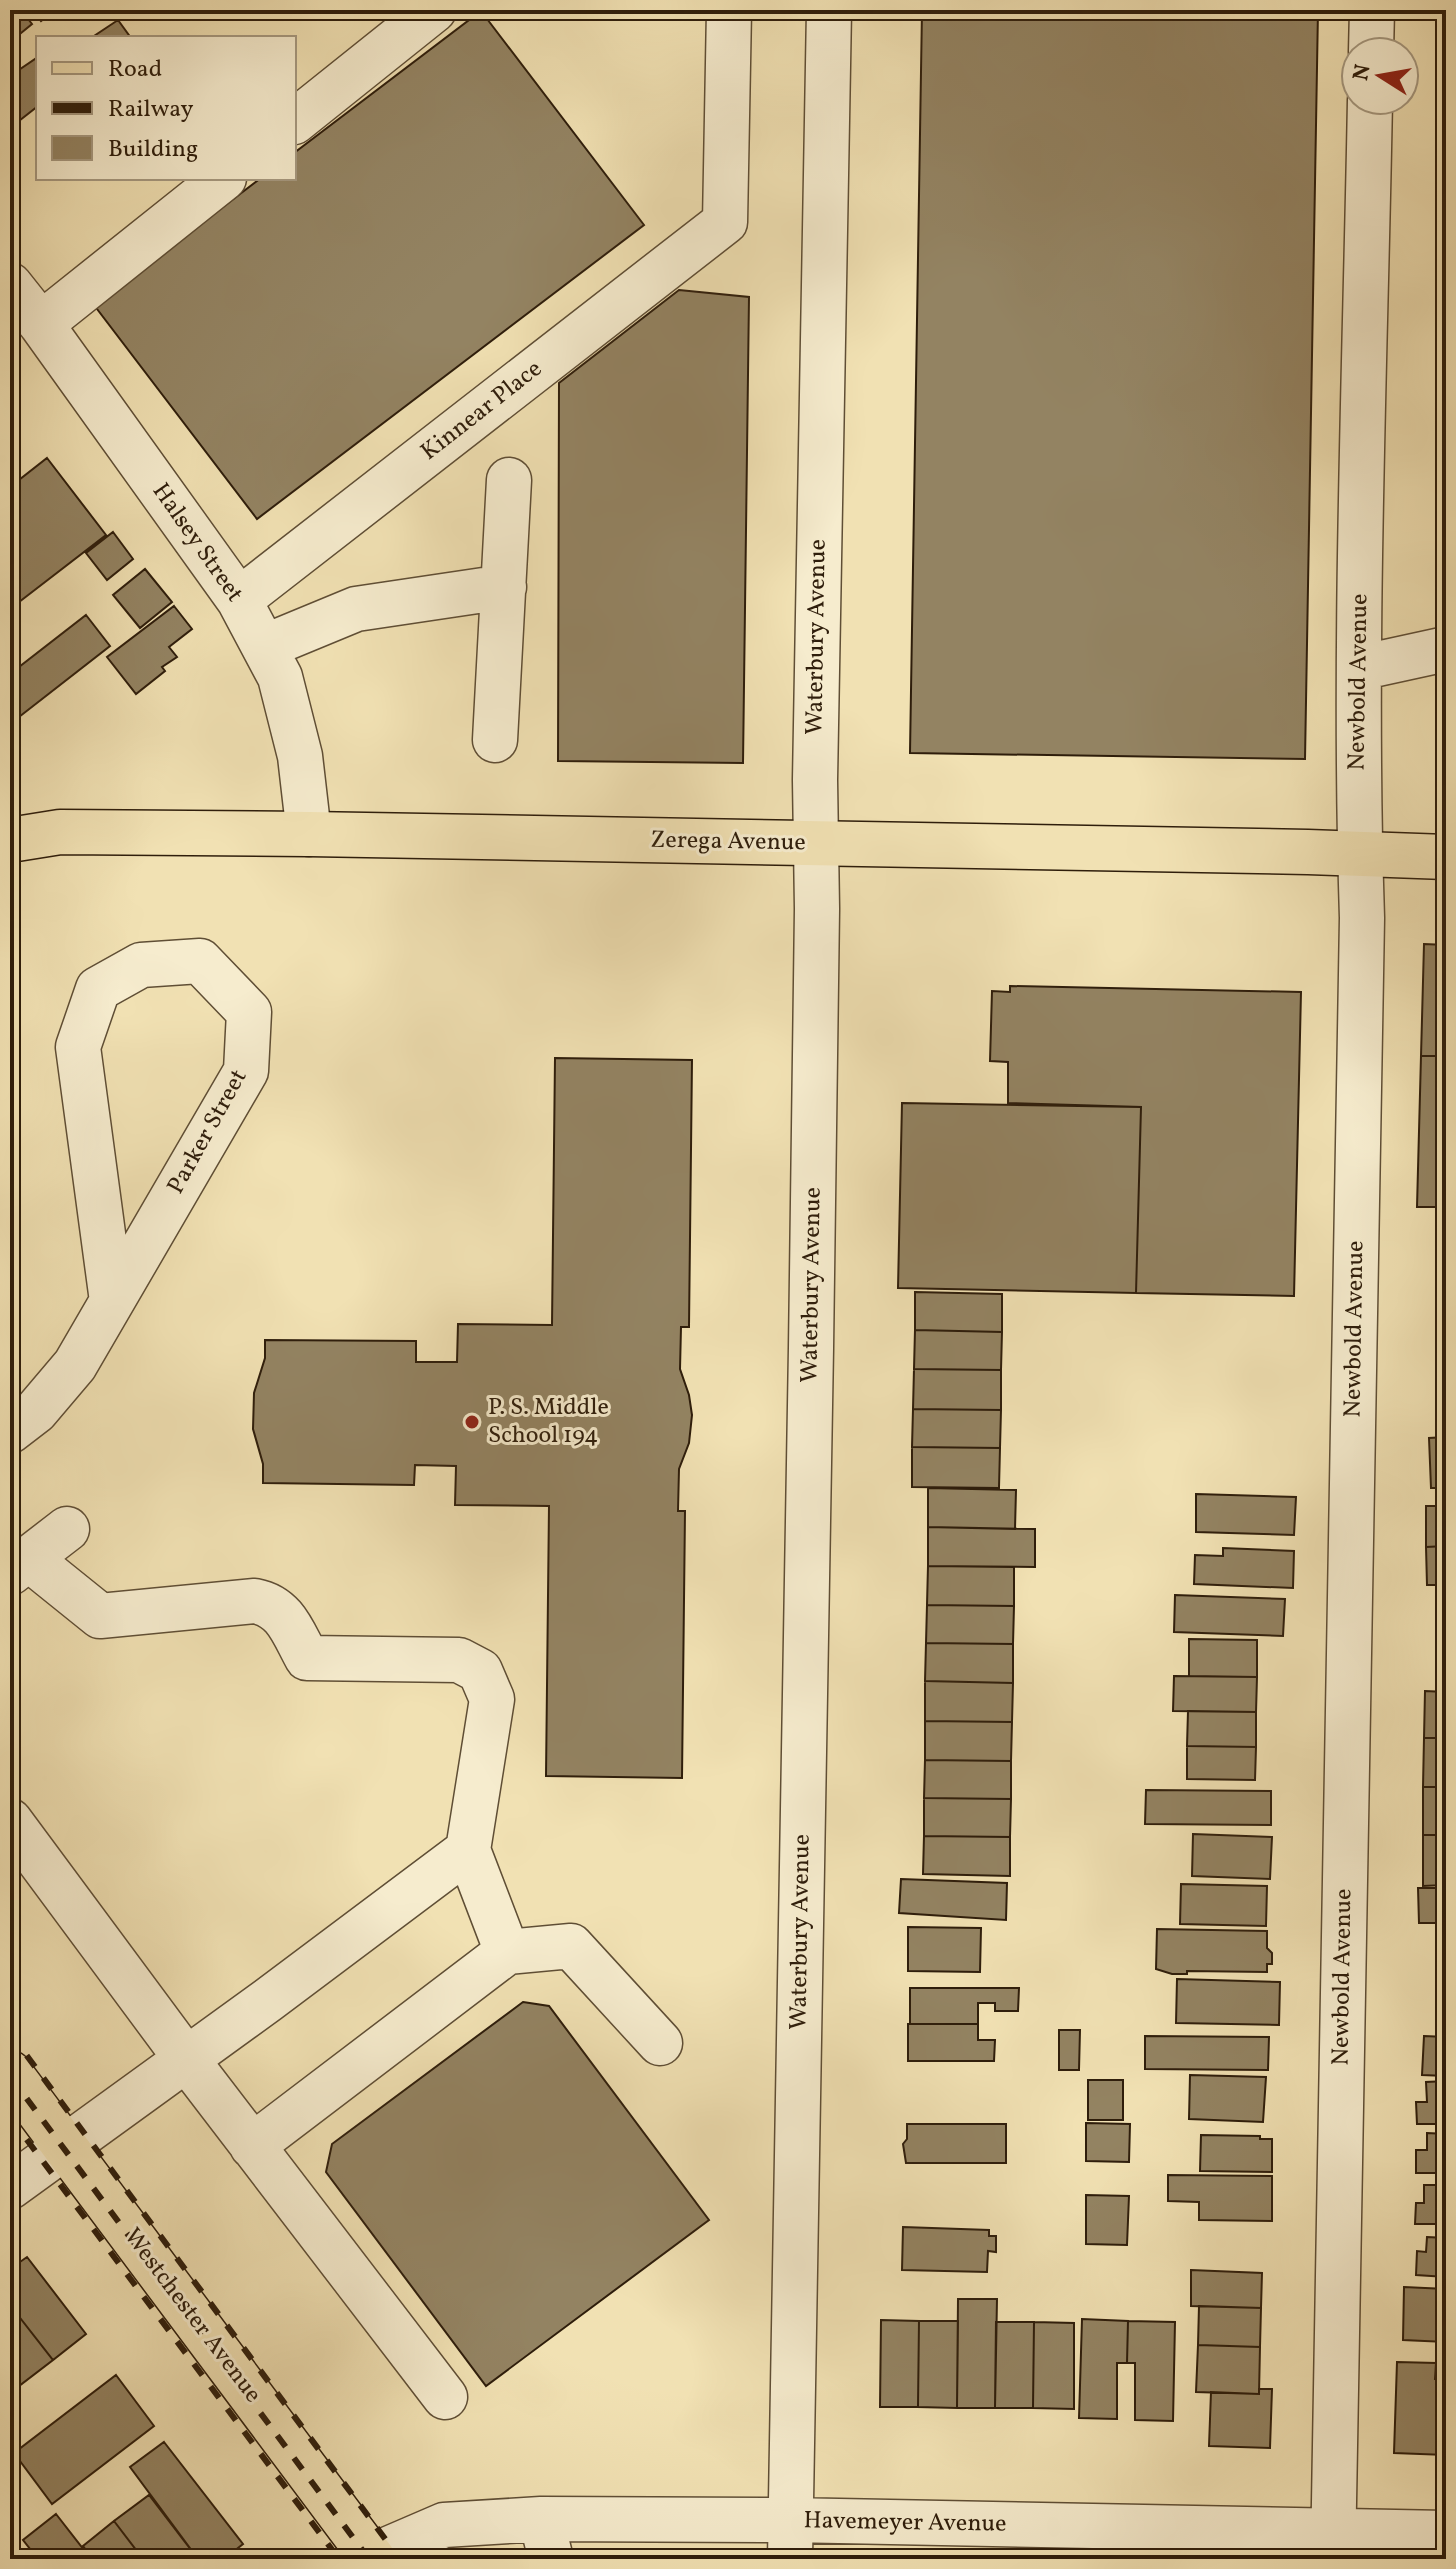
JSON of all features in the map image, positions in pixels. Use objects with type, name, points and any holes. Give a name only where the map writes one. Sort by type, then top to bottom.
[{"type":"main road","name":"Zerega Avenue","points":[[10,840],[60,832],[309,834],[1446,857]]},
{"type":"main road","name":"Westchester Avenue","points":[[10,2073],[370,2558]]},
{"type":"street","points":[[296,120],[434,10]]},
{"type":"street","name":"Kinnear Place","points":[[239,600],[725,222],[729,10]]},
{"type":"street","name":"Waterbury Avenue","points":[[789,2540],[802,1943],[817,956],[815,780],[829,10]]},
{"type":"street","points":[[1371,36],[1372,10]]},
{"type":"street","name":"Newbold Avenue","points":[[1333,2545],[1362,934],[1359,668],[1370,116]]},
{"type":"street","points":[[41,324],[221,180]]},
{"type":"street","name":"Halsey Street","points":[[10,285],[239,600],[280,677],[300,756],[309,834]]},
{"type":"street","points":[[495,740],[509,480]]},
{"type":"street","points":[[264,647],[356,609],[504,587]]},
{"type":"street","points":[[1359,668],[1446,649]]},
{"type":"street","name":"Parker Street","points":[[10,1431],[36,1411],[75,1365],[246,1071],[249,1012],[200,961],[141,965],[98,989],[78,1047],[112,1301]]},
{"type":"street","points":[[67,1529],[19,1566],[100,1616],[255,1601],[271,1604],[284,1616],[307,1658],[459,1660],[480,1671],[492,1699],[468,1850],[507,1952]]},
{"type":"street","points":[[10,1821],[187,2060],[445,2397]]},
{"type":"street","points":[[10,2187],[187,2060],[468,1850]]},
{"type":"street","points":[[252,2146],[507,1952],[571,1946],[660,2043]]},
{"type":"street","name":"Havemeyer Avenue","points":[[370,2558],[444,2525],[546,2539],[1333,2545],[1446,2533]]},
{"type":"building","points":[[10,10],[21,10],[32,24],[10,42]]},
{"type":"building","points":[[32,10],[55,10],[41,21]]},
{"type":"building","points":[[922,10],[1318,10],[1305,759],[910,753]]},
{"type":"building","points":[[481,11],[644,225],[257,519],[94,305],[258,180],[296,180],[296,151]]},
{"type":"building","points":[[118,20],[130,36],[94,36]]},
{"type":"building","points":[[10,42],[17,50],[10,55]]},
{"type":"building","points":[[36,58],[36,108],[10,128],[10,76]]},
{"type":"building","points":[[679,290],[749,297],[743,763],[558,761],[559,383]]},
{"type":"building","points":[[47,458],[106,535],[10,609],[10,487]]},
{"type":"building","points":[[113,532],[133,559],[107,580],[86,553]]},
{"type":"building","points":[[145,569],[172,602],[140,628],[113,595]]},
{"type":"building","points":[[174,606],[192,629],[169,647],[177,657],[162,667],[165,671],[136,694],[107,657]]},
{"type":"building","points":[[86,615],[110,646],[10,724],[10,674]]},
{"type":"building","points":[[1424,944],[1446,945],[1446,1056],[1421,1056]]},
{"type":"building","points":[[1010,986],[1301,992],[1294,1296],[1136,1293],[1141,1107],[1008,1103],[1008,1062],[990,1061],[992,991],[1010,992]]},
{"type":"building","points":[[1421,1056],[1446,1056],[1446,1207],[1417,1207]]},
{"type":"building","name":"P. S. Middle School 194","points":[[555,1058],[692,1060],[689,1327],[681,1327],[680,1369],[692,1415],[689,1443],[679,1469],[678,1511],[685,1511],[682,1778],[546,1776],[549,1506],[455,1505],[456,1466],[415,1465],[414,1485],[263,1483],[263,1464],[253,1429],[254,1393],[265,1358],[265,1340],[416,1341],[416,1362],[457,1362],[458,1324],[552,1325]]},
{"type":"building","points":[[902,1103],[1141,1107],[1136,1293],[898,1288]]},
{"type":"building","points":[[10,1225],[20,1238],[10,1281]]},
{"type":"building","points":[[915,1292],[1002,1294],[1002,1332],[915,1330]]},
{"type":"building","points":[[915,1330],[1002,1332],[1001,1370],[914,1369]]},
{"type":"building","points":[[914,1369],[1001,1370],[1001,1410],[913,1409]]},
{"type":"building","points":[[913,1409],[1001,1410],[1000,1448],[912,1447]]},
{"type":"building","points":[[1446,1437],[1446,1488],[1431,1488],[1429,1438]]},
{"type":"building","points":[[912,1447],[1000,1448],[999,1488],[912,1487]]},
{"type":"building","points":[[928,1488],[1016,1490],[1015,1529],[928,1527]]},
{"type":"building","points":[[1196,1494],[1296,1497],[1294,1535],[1196,1532]]},
{"type":"building","points":[[1426,1506],[1446,1506],[1446,1546],[1426,1547]]},
{"type":"building","points":[[928,1527],[1035,1529],[1035,1567],[928,1566]]},
{"type":"building","points":[[1446,1546],[1446,1585],[1427,1585],[1426,1547]]},
{"type":"building","points":[[1223,1548],[1294,1551],[1293,1588],[1194,1584],[1195,1555],[1223,1556]]},
{"type":"building","points":[[928,1566],[1014,1567],[1014,1606],[927,1605]]},
{"type":"building","points":[[1175,1595],[1285,1599],[1283,1636],[1174,1632]]},
{"type":"building","points":[[927,1605],[1014,1606],[1013,1644],[926,1643]]},
{"type":"building","points":[[1189,1639],[1257,1640],[1257,1677],[1189,1676]]},
{"type":"building","points":[[926,1643],[1013,1644],[1013,1683],[925,1681]]},
{"type":"building","points":[[1174,1676],[1257,1677],[1256,1712],[1173,1711]]},
{"type":"building","points":[[925,1681],[1013,1683],[1012,1722],[925,1721]]},
{"type":"building","points":[[1425,1691],[1446,1692],[1446,1738],[1424,1738]]},
{"type":"building","points":[[1188,1711],[1256,1712],[1256,1747],[1187,1746]]},
{"type":"building","points":[[925,1721],[1012,1722],[1011,1761],[925,1760]]},
{"type":"building","points":[[1424,1738],[1446,1738],[1446,1787],[1423,1787]]},
{"type":"building","points":[[1187,1746],[1256,1747],[1255,1780],[1187,1779]]},
{"type":"building","points":[[925,1760],[1011,1761],[1011,1799],[924,1798]]},
{"type":"building","points":[[1423,1787],[1446,1787],[1446,1835],[1423,1835]]},
{"type":"building","points":[[1146,1790],[1271,1791],[1271,1825],[1145,1824]]},
{"type":"building","points":[[924,1798],[1011,1799],[1010,1837],[924,1836]]},
{"type":"building","points":[[1193,1834],[1272,1837],[1270,1879],[1192,1876]]},
{"type":"building","points":[[1423,1835],[1446,1835],[1446,1885],[1423,1886]]},
{"type":"building","points":[[924,1836],[1010,1837],[1010,1876],[923,1874]]},
{"type":"building","points":[[901,1879],[1007,1883],[1006,1920],[899,1913]]},
{"type":"building","points":[[1181,1884],[1267,1886],[1266,1926],[1180,1924]]},
{"type":"building","points":[[1418,1888],[1446,1888],[1446,1923],[1419,1923]]},
{"type":"building","points":[[908,1927],[981,1928],[980,1972],[908,1971]]},
{"type":"building","points":[[1157,1929],[1267,1931],[1267,1948],[1272,1953],[1272,1964],[1267,1964],[1267,1972],[1187,1971],[1187,1974],[1172,1974],[1156,1969]]},
{"type":"building","points":[[1177,1979],[1280,1982],[1279,2025],[1176,2023]]},
{"type":"building","points":[[910,1988],[1019,1988],[1018,2011],[995,2011],[995,2003],[978,2003],[978,2024],[910,2024]]},
{"type":"building","points":[[523,2002],[549,2006],[709,2220],[486,2386],[326,2172],[332,2144]]},
{"type":"building","points":[[908,2024],[978,2024],[978,2040],[995,2040],[994,2061],[908,2061]]},
{"type":"building","points":[[1059,2030],[1080,2030],[1079,2070],[1059,2070]]},
{"type":"building","points":[[1145,2036],[1269,2037],[1268,2070],[1145,2069]]},
{"type":"building","points":[[1424,2036],[1446,2037],[1446,2076],[1422,2075]]},
{"type":"building","points":[[1190,2075],[1266,2077],[1263,2122],[1189,2119]]},
{"type":"building","points":[[1088,2080],[1123,2080],[1123,2120],[1088,2120]]},
{"type":"building","points":[[1446,2081],[1446,2124],[1417,2124],[1416,2102],[1427,2102],[1426,2082]]},
{"type":"building","points":[[1086,2123],[1130,2124],[1129,2162],[1086,2161]]},
{"type":"building","points":[[907,2124],[1006,2124],[1006,2163],[906,2163],[903,2144],[907,2139]]},
{"type":"building","points":[[1427,2133],[1446,2134],[1446,2173],[1416,2173],[1416,2150],[1427,2150]]},
{"type":"building","points":[[1201,2135],[1272,2139],[1272,2172],[1200,2171]]},
{"type":"building","points":[[1168,2175],[1272,2176],[1272,2221],[1199,2220],[1199,2202],[1168,2201]]},
{"type":"building","points":[[1424,2185],[1446,2185],[1446,2224],[1415,2224],[1416,2203],[1424,2203]]},
{"type":"building","points":[[1086,2195],[1129,2196],[1127,2245],[1086,2244]]},
{"type":"building","points":[[903,2227],[989,2230],[989,2236],[996,2236],[996,2252],[988,2251],[987,2272],[902,2270]]},
{"type":"building","points":[[1427,2237],[1446,2238],[1446,2277],[1416,2275],[1417,2251],[1426,2252]]},
{"type":"building","points":[[27,2257],[86,2334],[53,2360],[10,2305],[10,2269]]},
{"type":"building","points":[[1191,2270],[1262,2273],[1261,2308],[1191,2306]]},
{"type":"building","points":[[1404,2287],[1446,2289],[1446,2342],[1403,2340]]},
{"type":"building","points":[[958,2299],[997,2299],[995,2408],[957,2408]]},
{"type":"building","points":[[10,2305],[53,2360],[19,2386],[10,2375]]},
{"type":"building","points":[[1199,2306],[1261,2308],[1260,2347],[1198,2345]]},
{"type":"building","points":[[1082,2319],[1128,2321],[1127,2363],[1117,2363],[1117,2419],[1079,2418]]},
{"type":"building","points":[[881,2320],[919,2321],[918,2407],[880,2407]]},
{"type":"building","points":[[919,2321],[958,2321],[957,2408],[918,2407]]},
{"type":"building","points":[[1128,2321],[1175,2322],[1173,2421],[1135,2420],[1135,2363],[1127,2363]]},
{"type":"building","points":[[996,2322],[1034,2322],[1033,2408],[995,2408]]},
{"type":"building","points":[[1034,2322],[1074,2323],[1074,2409],[1033,2408]]},
{"type":"building","points":[[1198,2345],[1260,2347],[1259,2394],[1196,2392]]},
{"type":"building","points":[[1397,2362],[1436,2363],[1435,2379],[1446,2379],[1446,2455],[1394,2453]]},
{"type":"building","points":[[10,2375],[19,2386],[10,2393]]},
{"type":"building","points":[[116,2375],[154,2426],[52,2504],[14,2453]]},
{"type":"building","points":[[1259,2389],[1272,2389],[1270,2448],[1209,2446],[1211,2392],[1259,2394]]},
{"type":"building","points":[[164,2442],[243,2544],[224,2559],[198,2559],[130,2467]]},
{"type":"building","points":[[149,2495],[198,2559],[143,2559],[114,2521]]},
{"type":"building","points":[[56,2514],[91,2559],[38,2559],[23,2540]]},
{"type":"building","points":[[114,2521],[143,2559],[93,2559],[83,2546]]},
{"type":"railway","points":[[10,2033],[400,2559]]},
{"type":"railway","points":[[10,2076],[369,2559]]},
{"type":"railway","points":[[10,2117],[339,2559]]},
{"type":"place","name":"P. S. Middle School 194","points":[[472,1422]]}]
